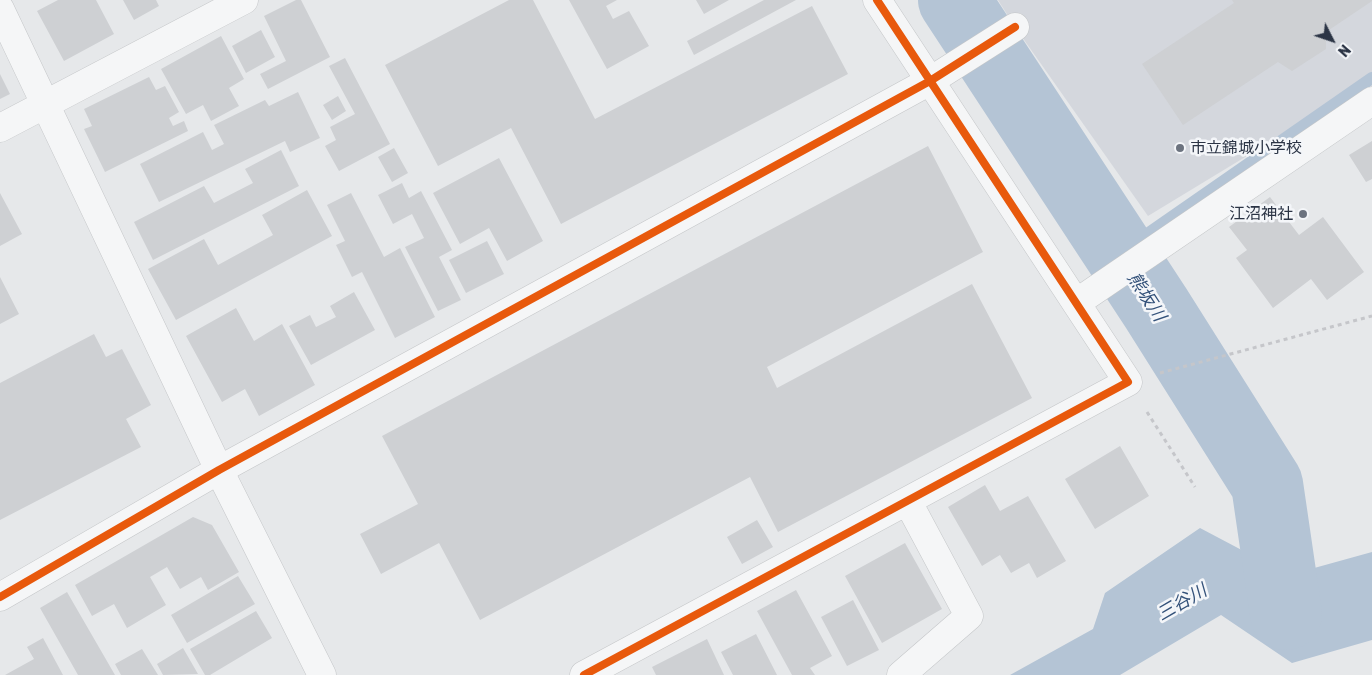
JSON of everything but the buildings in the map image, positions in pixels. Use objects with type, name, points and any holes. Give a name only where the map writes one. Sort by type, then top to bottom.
[{"type":"street","points":[[0,128],[244,0]]},
{"type":"street","points":[[584,675],[1128,382],[877,0]]},
{"type":"street","points":[[0,9],[219,470],[322,675]]},
{"type":"street","points":[[0,597],[219,470],[930,81],[1015,27]]},
{"type":"street","points":[[1076,303],[1372,101]]},
{"type":"street","points":[[901,675],[969,616],[908,502]]},
{"type":"path","points":[[1195,487],[1128,382],[1372,316]]},
{"type":"shaded area","name":"市立錦城小学校","points":[[998,0],[1372,0],[1372,80],[1148,216]]},
{"type":"water","name":"三谷川","points":[[1200,528],[1289,575],[1372,552],[1372,640],[1292,663],[1221,615],[1120,675],[1010,675],[1093,629],[1105,593]]},
{"type":"waterway","name":"熊坂川","points":[[954,0],[1156,308],[1267,484],[1286,614]]},
{"type":"waterway","points":[[1120,253],[1372,78]]},
{"type":"cycle path","points":[[584,675],[1128,382],[877,0]]},
{"type":"cycle path","points":[[0,597],[219,470],[930,81],[1015,27]]},
{"type":"place","name":"市立錦城小学校","points":[[1180,148]]},
{"type":"place","name":"江沼神社","points":[[1303,214]]}]
